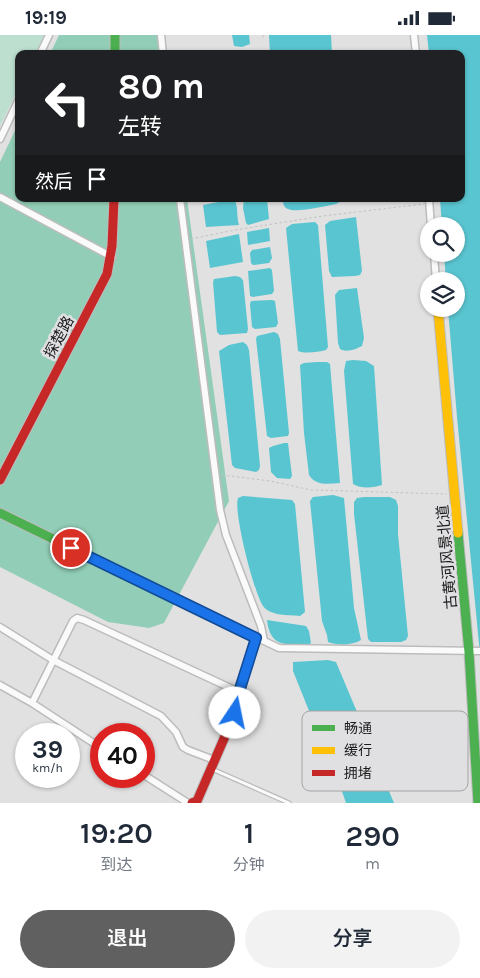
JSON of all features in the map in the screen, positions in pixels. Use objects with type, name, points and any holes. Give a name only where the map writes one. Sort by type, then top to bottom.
[{"type":"street","points":[[42,50],[49,35]]},
{"type":"street","points":[[115,35],[115,50]]},
{"type":"street","points":[[160,35],[162,50]]},
{"type":"street","points":[[414,35],[416,50]]},
{"type":"street","points":[[0,139],[15,107]]},
{"type":"street","points":[[0,197],[112,257]]},
{"type":"street","name":"探楚路","points":[[0,480],[108,274],[112,257],[114,202]]},
{"type":"street","points":[[180,202],[220,510],[226,535],[261,626],[260,639],[239,692]]},
{"type":"street","points":[[429,202],[430,217]]},
{"type":"street","name":"古黄河风景北道","points":[[439,317],[469,652],[478,803]]},
{"type":"street","points":[[0,513],[280,648],[480,651]]},
{"type":"street","points":[[32,703],[73,621],[77,618],[84,619],[239,692],[242,697],[197,801],[192,803]]},
{"type":"street","points":[[0,627],[53,660],[161,716],[172,726],[183,747],[212,764]]},
{"type":"street","points":[[0,685],[32,703],[90,741]]},
{"type":"street","points":[[155,782],[188,803]]},
{"type":"lane","points":[[212,764],[290,803]]},
{"type":"path","points":[[262,35],[263,40]]},
{"type":"path","points":[[185,241],[235,230],[422,202]]},
{"type":"path","points":[[215,474],[270,481],[311,490],[455,494]]},
{"type":"green space","points":[[0,35],[44,35],[37,50],[15,50],[15,95],[0,126]]},
{"type":"green space","points":[[59,35],[164,35],[166,50],[52,50]]},
{"type":"green space","points":[[15,130],[15,202],[187,202],[229,501],[164,623],[149,628],[108,622],[0,567],[0,162]]},
{"type":"water","points":[[232,35],[249,35],[250,44],[242,47],[234,46]]},
{"type":"water","points":[[269,35],[331,35],[332,50],[270,50]]},
{"type":"water","points":[[427,35],[480,35],[480,654],[449,317],[465,317],[465,272],[445,272],[445,262],[465,262],[465,217],[441,217],[440,202],[465,202],[465,50],[429,50]]},
{"type":"water","points":[[218,202],[235,202],[239,225],[206,227],[203,205]]},
{"type":"water","points":[[244,202],[267,202],[269,219],[248,225],[243,208]]},
{"type":"water","points":[[340,202],[304,210],[288,209],[283,203]]},
{"type":"water","points":[[356,217],[362,271],[360,275],[355,276],[332,277],[329,271],[325,225],[330,221]]},
{"type":"water","points":[[315,222],[318,225],[328,347],[323,351],[304,352],[298,351],[286,228],[292,224]]},
{"type":"water","points":[[269,228],[270,241],[248,245],[247,232]]},
{"type":"water","points":[[239,234],[243,262],[210,268],[206,241]]},
{"type":"water","points":[[270,247],[272,258],[269,263],[253,265],[251,263],[250,253],[252,250]]},
{"type":"water","points":[[270,268],[272,270],[274,291],[272,294],[250,296],[248,271]]},
{"type":"water","points":[[235,276],[243,280],[247,333],[220,335],[217,332],[213,282],[214,279]]},
{"type":"water","points":[[357,288],[364,338],[362,346],[346,351],[340,349],[338,343],[335,295],[339,290]]},
{"type":"water","points":[[251,301],[275,301],[278,323],[276,327],[255,329],[252,327]]},
{"type":"water","points":[[274,332],[278,334],[280,339],[289,433],[288,436],[271,438],[267,436],[256,339],[257,336]]},
{"type":"water","points":[[243,342],[249,350],[260,466],[256,472],[235,468],[232,465],[219,351],[229,345]]},
{"type":"water","points":[[346,361],[366,361],[374,366],[382,485],[375,487],[363,487],[353,484],[344,371]]},
{"type":"water","points":[[327,362],[330,364],[340,483],[319,483],[309,475],[304,433],[300,365]]},
{"type":"water","points":[[288,443],[292,476],[290,479],[277,478],[271,472],[269,448]]},
{"type":"water","points":[[333,495],[344,498],[354,608],[361,640],[345,644],[328,642],[322,621],[310,501],[313,497]]},
{"type":"water","points":[[243,496],[292,500],[295,504],[305,612],[300,616],[270,612],[263,606],[259,598],[241,534],[237,506],[238,498]]},
{"type":"water","points":[[390,497],[396,500],[398,506],[398,534],[408,636],[406,640],[401,642],[371,642],[368,639],[354,514],[354,502],[357,498]]},
{"type":"water","points":[[267,620],[306,626],[311,643],[308,645],[293,645],[280,643],[272,636]]},
{"type":"water","points":[[328,660],[336,662],[357,711],[309,711],[293,671],[293,662]]},
{"type":"water","points":[[342,791],[389,791],[394,803],[346,803]]},
{"type":"traffic: fast","points":[[115,35],[115,50]]},
{"type":"traffic: fast","points":[[0,513],[256,638],[240,687]]},
{"type":"traffic: fast","points":[[458,533],[469,652],[478,803]]},
{"type":"traffic: slow","points":[[439,317],[458,533]]},
{"type":"traffic: jam","points":[[0,480],[107,274],[112,246],[114,202]]},
{"type":"traffic: jam","points":[[192,803],[197,801],[242,697],[239,692],[240,687]]},
{"type":"route","points":[[71,548],[256,638],[239,692],[242,697],[235,713]]}]
